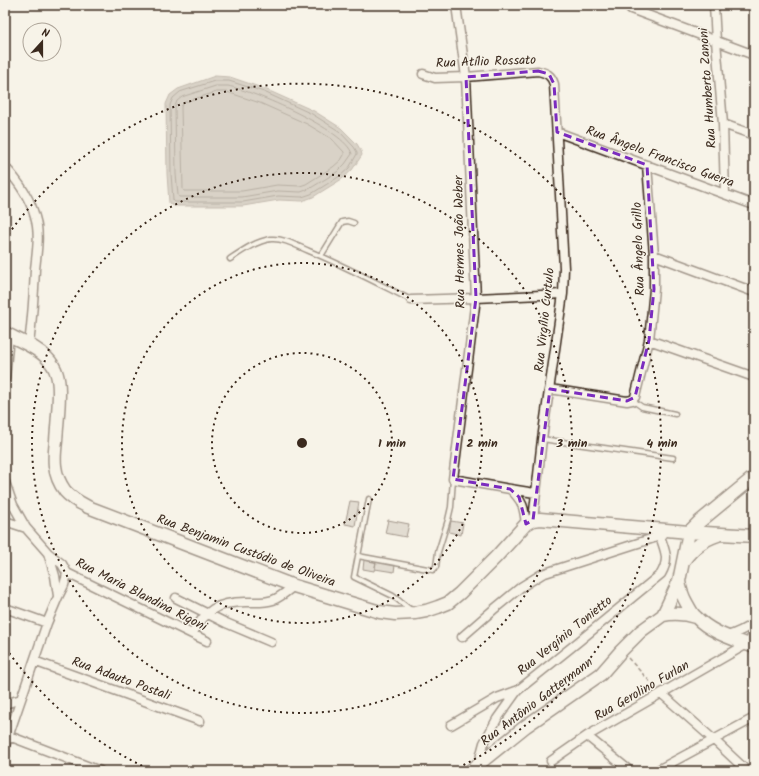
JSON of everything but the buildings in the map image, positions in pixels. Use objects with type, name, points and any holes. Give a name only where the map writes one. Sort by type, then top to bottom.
[{"type":"main road","name":"Rua Benjamin Custódio de Oliveira","points":[[7,334],[39,350],[48,359],[56,371],[59,382],[59,400],[55,467],[61,485],[70,496],[79,503],[88,507],[294,586],[380,612],[395,614],[415,613],[438,607],[460,593],[529,522]]},
{"type":"main road","points":[[751,646],[726,636],[703,624],[695,617],[683,597],[679,587],[679,581],[689,532],[754,477]]},
{"type":"main road","points":[[529,522],[540,519],[664,533],[689,532],[754,536]]},
{"type":"main road","points":[[664,533],[680,544],[683,561]]},
{"type":"main road","points":[[683,561],[692,550],[699,545],[708,539],[722,534]]},
{"type":"main road","name":"Rua Antônio Gattermann","points":[[470,771],[526,726],[600,674],[641,631],[663,615],[679,581]]},
{"type":"main road","points":[[663,615],[674,613],[695,617]]},
{"type":"street","name":"Rua Hermes João Weber","points":[[453,479],[476,298],[466,77],[456,5]]},
{"type":"street","points":[[627,5],[631,9],[754,56]]},
{"type":"street","name":"Rua Humberto Zanoni","points":[[714,5],[723,124],[725,194]]},
{"type":"street","name":"Rua Atílio Rossato","points":[[423,74],[435,78],[538,71],[549,74]]},
{"type":"street","name":"Rua Virgílio Curtulo","points":[[529,522],[535,493],[563,294],[564,268],[554,84],[549,74]]},
{"type":"street","points":[[723,124],[754,135]]},
{"type":"street","name":"Rua Ângelo Francisco Guerra","points":[[557,132],[754,205]]},
{"type":"street","name":"Rua Ângelo Grillo","points":[[632,400],[637,391],[649,340],[654,289],[654,255],[647,165]]},
{"type":"street","points":[[5,167],[13,176],[31,205],[38,233],[30,346]]},
{"type":"street","points":[[654,255],[754,292]]},
{"type":"street","points":[[411,300],[563,294]]},
{"type":"street","points":[[5,379],[7,334]]},
{"type":"street","points":[[649,340],[754,377]]},
{"type":"street","points":[[550,389],[627,401],[632,400]]},
{"type":"street","points":[[453,479],[535,493]]},
{"type":"street","name":"Rua Maria Blandina Rigoni","points":[[5,482],[13,504],[26,528],[48,554],[62,564],[66,573],[207,641]]},
{"type":"street","points":[[510,489],[519,497],[529,522]]},
{"type":"street","points":[[5,521],[26,528]]},
{"type":"street","points":[[462,637],[521,587],[542,574],[664,533]]},
{"type":"street","name":"Rua Vergínio Tonietto","points":[[480,762],[484,742],[497,718],[517,691],[661,574],[666,566],[667,556],[664,533]]},
{"type":"street","name":"Rua Maria Blandina Rigoni","points":[[48,554],[55,576],[58,597]]},
{"type":"street","points":[[5,746],[47,623],[64,585],[66,573]]},
{"type":"street","points":[[192,634],[207,613],[213,608],[232,602],[263,602],[272,600],[278,598],[294,586]]},
{"type":"street","points":[[176,598],[226,623],[271,642]]},
{"type":"street","points":[[5,608],[47,623]]},
{"type":"street","points":[[726,636],[746,629],[754,623]]},
{"type":"street","points":[[751,646],[754,628]]},
{"type":"street","name":"Rua Gerolino Furlan","points":[[551,761],[587,736],[751,646]]},
{"type":"street","name":"Rua Adauto Postali","points":[[34,661],[200,721]]},
{"type":"street","points":[[451,725],[497,698],[517,691]]},
{"type":"street","points":[[662,694],[747,771]]},
{"type":"street","points":[[5,704],[21,699]]},
{"type":"street","points":[[656,771],[754,718]]},
{"type":"street","points":[[9,736],[82,768],[100,771]]},
{"type":"street","points":[[587,736],[630,771]]},
{"type":"lane","points":[[321,256],[342,222],[348,221],[354,223]]},
{"type":"lane","points":[[230,259],[250,246],[277,239],[321,256],[411,300]]},
{"type":"lane","points":[[632,400],[642,406],[675,414]]},
{"type":"lane","points":[[542,439],[673,458]]},
{"type":"lane","points":[[358,556],[433,570],[436,567],[438,552],[451,507],[453,479]]},
{"type":"lane","points":[[369,499],[354,577],[393,596],[415,613]]},
{"type":"path","points":[[621,651],[662,694]]},
{"type":"highlighted area","points":[[538,71],[549,74],[554,84],[557,132],[647,165],[654,289],[649,340],[635,397],[627,401],[550,389],[533,520],[526,524],[519,497],[510,489],[453,479],[476,298],[466,77]]},
{"type":"water","points":[[215,76],[230,77],[265,89],[314,111],[341,128],[357,144],[362,155],[352,170],[342,179],[313,197],[302,201],[279,200],[243,206],[174,206],[169,203],[166,104],[170,95],[178,89]]}]
